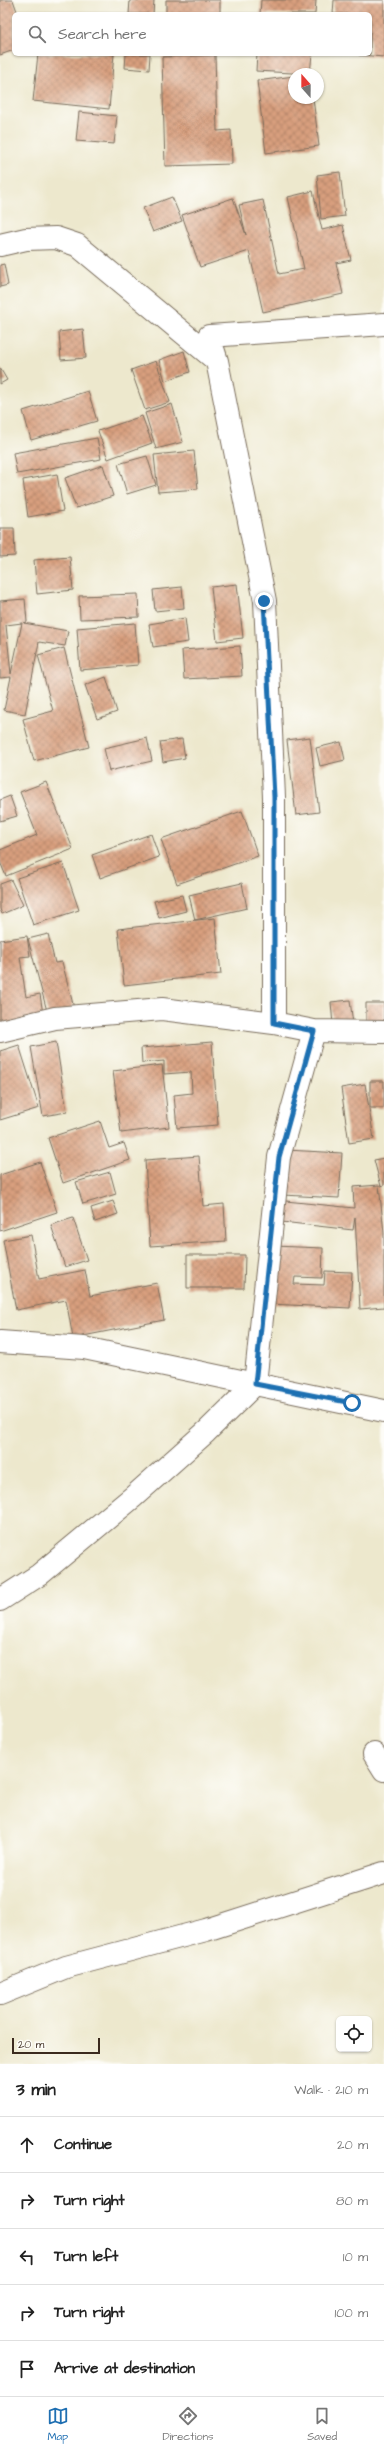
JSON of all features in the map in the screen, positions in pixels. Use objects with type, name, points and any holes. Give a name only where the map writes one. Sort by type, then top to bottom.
[{"type":"street","points":[[0,245],[26,239],[56,238],[77,245],[217,361]]},
{"type":"street","points":[[274,1023],[274,797],[264,601],[217,361],[209,336],[384,324]]},
{"type":"street","points":[[0,1031],[55,1018],[162,1009],[274,1023],[314,1031],[384,1032]]},
{"type":"street","points":[[0,1600],[39,1575],[133,1497],[206,1432],[255,1384],[279,1157],[314,1031]]},
{"type":"street","points":[[0,1342],[84,1348],[384,1411]]},
{"type":"street","points":[[0,1994],[66,1967],[206,1930],[384,1873]]},
{"type":"building","points":[[0,0],[13,0],[17,12],[12,12],[12,51],[0,55]]},
{"type":"building","points":[[130,0],[154,0],[153,12],[129,12]]},
{"type":"building","points":[[166,0],[220,0],[220,12],[166,12]]},
{"type":"building","points":[[261,0],[316,0],[315,12],[260,12]]},
{"type":"building","points":[[334,0],[384,0],[384,57],[372,56],[372,12],[333,12]]},
{"type":"building","points":[[38,56],[114,56],[109,109],[33,101]]},
{"type":"building","points":[[126,56],[150,56],[149,70],[125,68]]},
{"type":"building","points":[[215,56],[217,131],[231,130],[232,164],[165,166],[162,57]]},
{"type":"building","points":[[257,56],[312,56],[311,68],[288,68],[288,73],[256,71]]},
{"type":"building","points":[[288,77],[288,104],[314,104],[319,146],[266,153],[257,81]]},
{"type":"building","points":[[79,112],[117,116],[114,144],[76,141]]},
{"type":"building","points":[[340,172],[345,216],[321,219],[317,175]]},
{"type":"building","points":[[313,191],[322,230],[343,225],[351,260],[336,263],[343,294],[263,312],[249,251],[200,267],[182,215],[233,198],[246,235],[239,205],[263,200],[279,274],[304,269],[288,197]]},
{"type":"building","points":[[172,197],[182,221],[153,232],[143,208]]},
{"type":"building","points":[[4,264],[8,285],[0,287],[0,265]]},
{"type":"building","points":[[83,329],[86,358],[61,360],[59,332]]},
{"type":"building","points":[[184,351],[190,372],[165,381],[159,360]]},
{"type":"building","points":[[156,361],[170,402],[145,410],[131,370]]},
{"type":"building","points":[[0,368],[7,380],[0,384]]},
{"type":"building","points":[[88,391],[97,421],[31,440],[23,411]]},
{"type":"building","points":[[172,404],[183,442],[156,449],[145,413]]},
{"type":"building","points":[[142,416],[152,443],[108,459],[98,431]]},
{"type":"building","points":[[97,438],[101,459],[17,474],[13,453]]},
{"type":"building","points":[[194,451],[198,489],[158,492],[154,455]]},
{"type":"building","points":[[147,456],[156,485],[127,494],[118,464]]},
{"type":"building","points":[[103,465],[113,496],[76,508],[65,478]]},
{"type":"building","points":[[57,474],[63,511],[28,517],[23,480]]},
{"type":"building","points":[[0,528],[14,528],[15,556],[0,557]]},
{"type":"building","points":[[70,557],[73,590],[37,594],[34,560]]},
{"type":"building","points":[[237,584],[243,638],[217,641],[211,587]]},
{"type":"building","points":[[182,587],[184,608],[155,611],[153,590]]},
{"type":"building","points":[[138,594],[139,617],[80,619],[79,596]]},
{"type":"building","points":[[25,599],[27,622],[24,623],[68,631],[65,646],[39,642],[25,714],[4,710],[11,677],[0,678],[0,601]],"holes":[[[22,623],[11,674],[6,625]]]},
{"type":"building","points":[[185,618],[188,642],[153,647],[149,624]]},
{"type":"building","points":[[135,623],[138,665],[80,670],[77,628]]},
{"type":"building","points":[[240,646],[242,676],[184,679],[182,650]]},
{"type":"building","points":[[64,648],[89,747],[34,761],[23,719],[53,711],[38,655]]},
{"type":"building","points":[[106,677],[117,712],[97,719],[85,685]]},
{"type":"building","points":[[310,737],[319,812],[296,815],[287,740]]},
{"type":"building","points":[[147,738],[152,761],[109,771],[104,748]]},
{"type":"building","points":[[182,739],[185,758],[163,762],[160,742]]},
{"type":"building","points":[[341,742],[345,760],[320,766],[316,748]]},
{"type":"building","points":[[46,782],[73,849],[6,876],[0,862],[0,850],[37,835],[20,792]]},
{"type":"building","points":[[10,796],[17,816],[0,821],[0,800]]},
{"type":"building","points":[[242,811],[258,856],[177,884],[161,839]]},
{"type":"building","points":[[151,834],[159,857],[100,878],[92,855]]},
{"type":"building","points":[[63,863],[79,910],[33,925],[17,878]]},
{"type":"building","points":[[11,880],[23,905],[2,914],[0,909],[0,884]]},
{"type":"building","points":[[242,883],[247,908],[195,920],[189,895]]},
{"type":"building","points":[[182,895],[186,911],[159,918],[154,901]]},
{"type":"building","points":[[215,918],[221,974],[124,985],[118,929]]},
{"type":"building","points":[[48,934],[55,963],[62,962],[74,1008],[48,1015],[28,939]]},
{"type":"building","points":[[27,936],[30,956],[20,957],[26,997],[40,994],[44,1021],[0,1027],[0,940]]},
{"type":"building","points":[[350,1000],[353,1024],[333,1025],[331,1002]]},
{"type":"building","points":[[366,1003],[384,1003],[384,1028],[366,1029]]},
{"type":"building","points":[[56,1042],[67,1112],[43,1116],[31,1047]]},
{"type":"building","points":[[212,1042],[218,1125],[177,1128],[174,1095],[192,1093],[191,1072],[164,1074],[164,1061],[142,1063],[141,1048]]},
{"type":"building","points":[[19,1045],[39,1108],[0,1120],[0,1051]]},
{"type":"building","points":[[162,1065],[169,1127],[121,1133],[113,1071]]},
{"type":"building","points":[[370,1081],[384,1081],[384,1108],[370,1108]]},
{"type":"building","points":[[365,1084],[374,1139],[349,1143],[341,1088]]},
{"type":"building","points":[[100,1121],[109,1148],[124,1143],[130,1160],[63,1183],[48,1138]]},
{"type":"building","points":[[286,1150],[342,1153],[339,1198],[283,1195]]},
{"type":"building","points":[[199,1156],[203,1206],[224,1204],[226,1241],[150,1246],[145,1160]]},
{"type":"building","points":[[384,1158],[384,1185],[381,1186],[374,1160]]},
{"type":"building","points":[[40,1162],[57,1212],[0,1231],[0,1175]]},
{"type":"building","points":[[110,1172],[116,1194],[83,1204],[76,1182]]},
{"type":"building","points":[[379,1185],[384,1233],[384,1307],[360,1309],[355,1217],[353,1230],[273,1221],[276,1200],[354,1208],[353,1187]]},
{"type":"building","points":[[113,1201],[118,1214],[95,1222],[91,1208]]},
{"type":"building","points":[[73,1218],[87,1260],[65,1267],[51,1225]]},
{"type":"building","points":[[31,1235],[39,1279],[85,1270],[90,1296],[157,1283],[164,1320],[73,1338],[66,1300],[16,1310],[3,1240]]},
{"type":"building","points":[[273,1246],[323,1248],[322,1278],[295,1277],[294,1284],[324,1285],[325,1271],[352,1272],[350,1308],[270,1304]]},
{"type":"building","points":[[187,1255],[245,1255],[244,1288],[187,1288]]},
{"type":"route","points":[[264,601],[274,797],[274,1023],[314,1031],[279,1157],[255,1384],[352,1403]]}]
